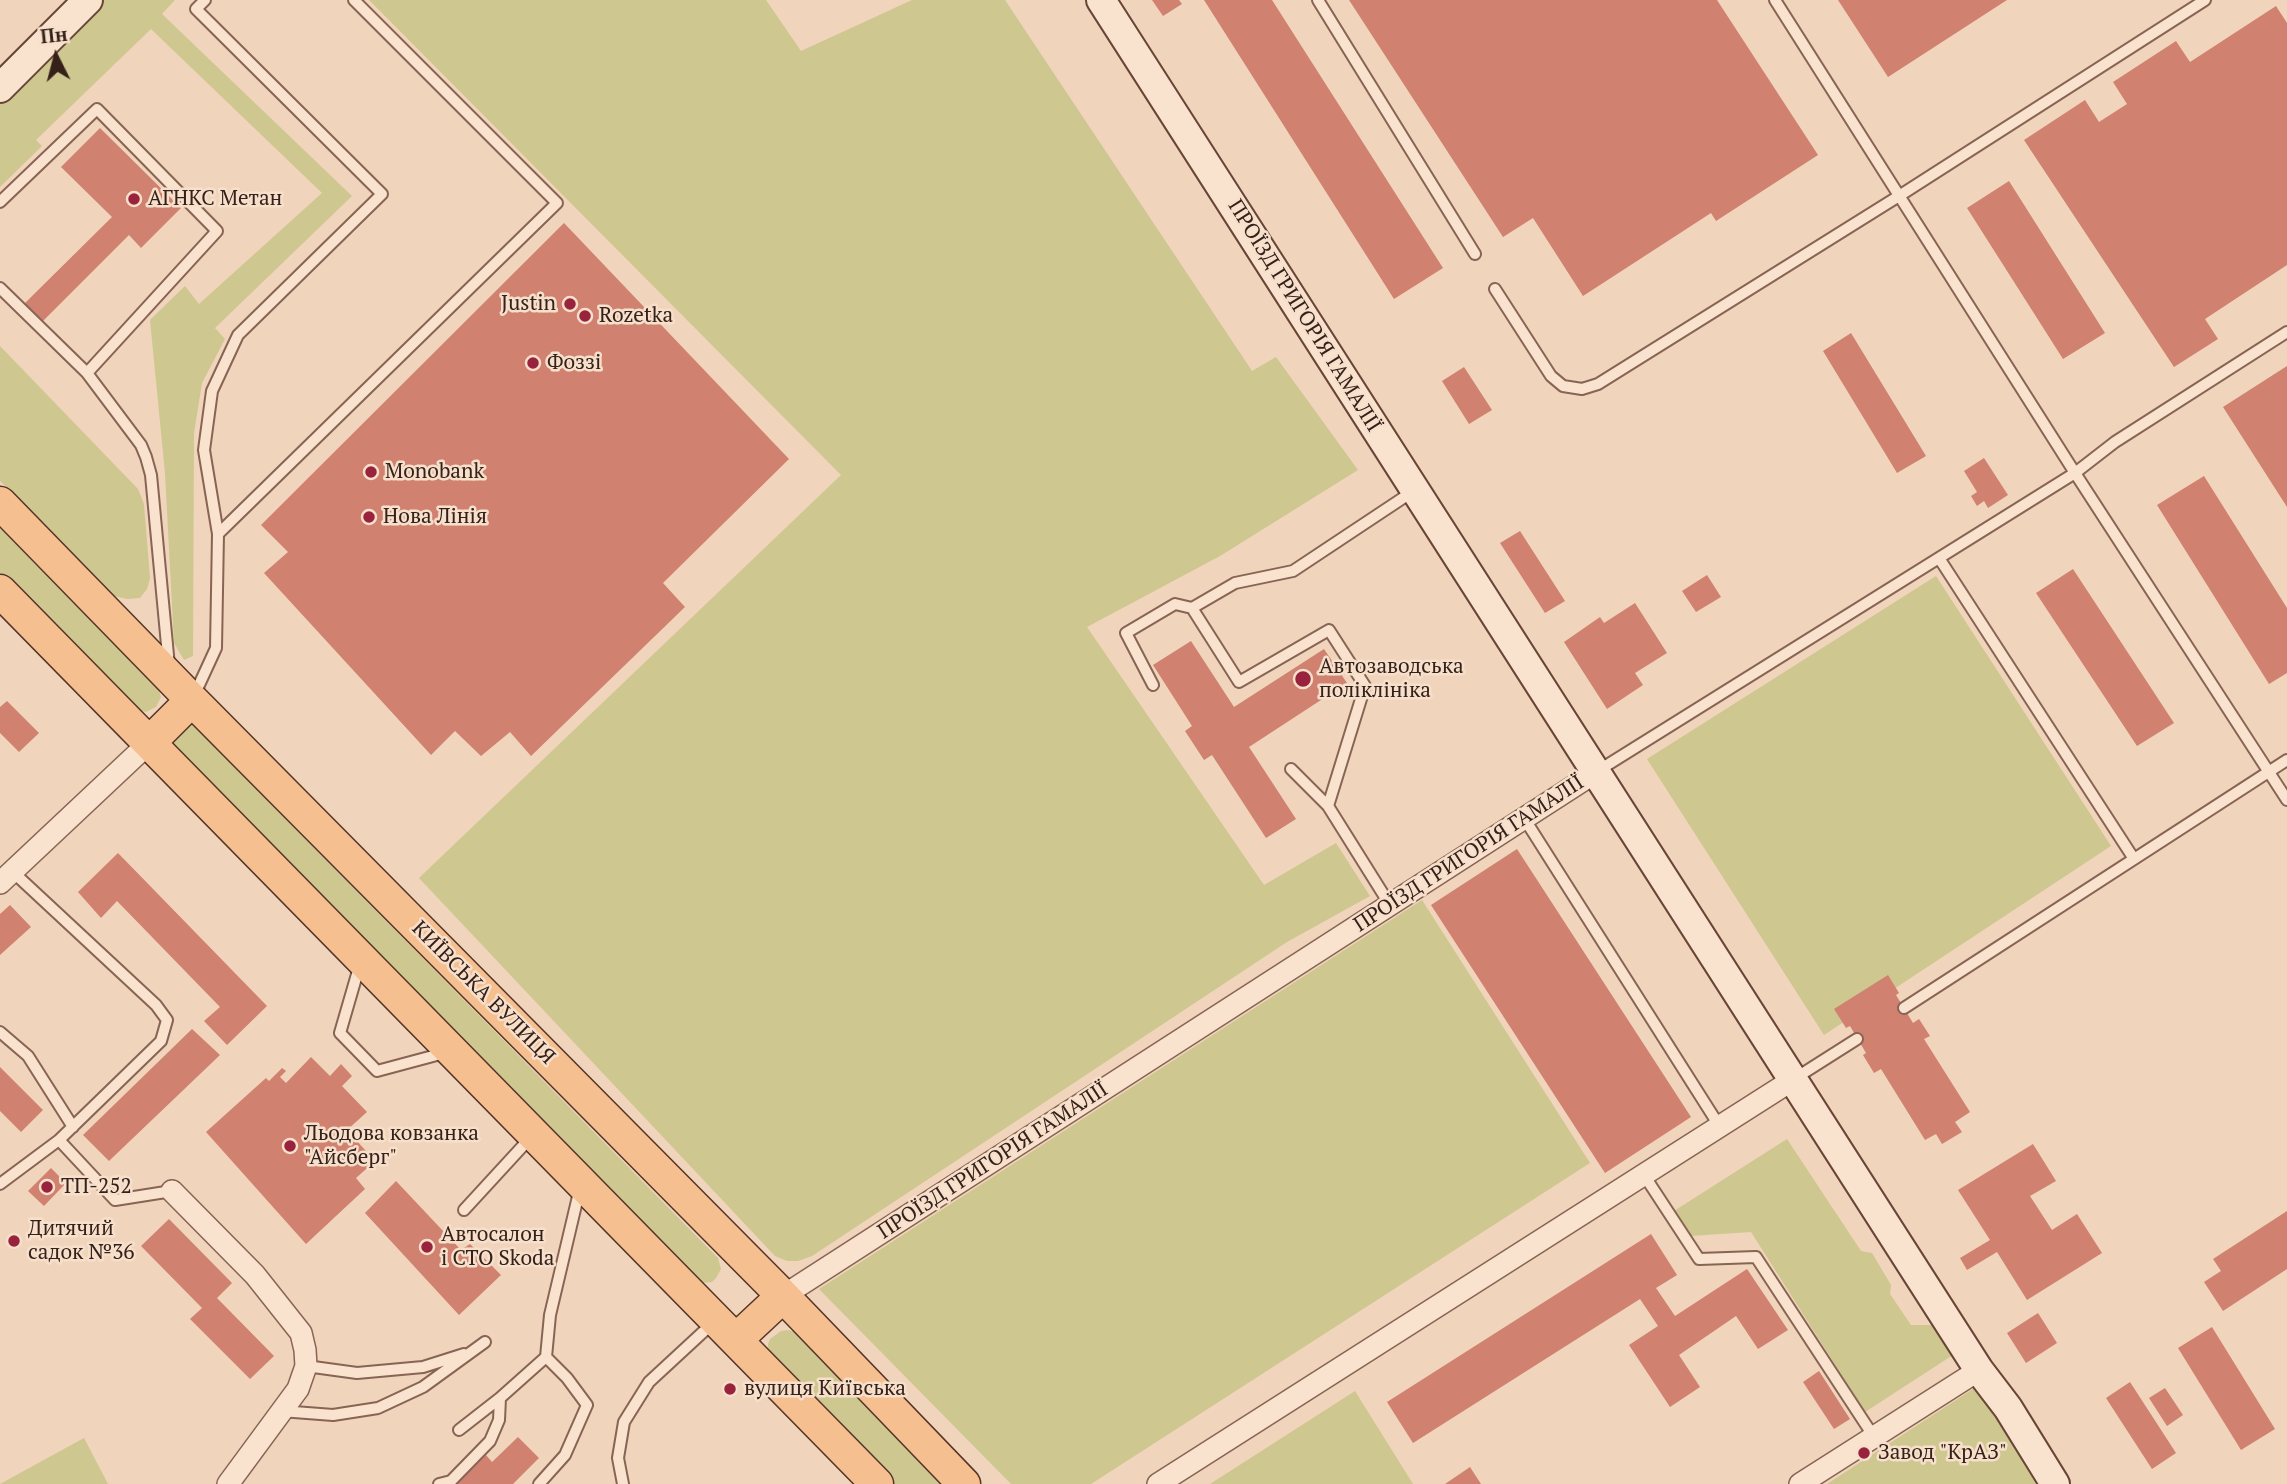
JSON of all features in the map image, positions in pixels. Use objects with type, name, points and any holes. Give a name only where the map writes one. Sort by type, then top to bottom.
[{"type":"main road","name":"КИЇВСЬКА ВУЛИЦЯ","points":[[0,503],[783,1296],[964,1484]]},
{"type":"main road","points":[[0,591],[877,1484]]},
{"type":"main road","points":[[150,742],[192,700]]},
{"type":"main road","points":[[727,1329],[783,1296]]},
{"type":"street","points":[[0,88],[88,0]]},
{"type":"street","name":"ПРОЇЗД ГРИГОРІЯ ГАМАЛІЇ","points":[[783,1296],[1596,772],[1101,0]]},
{"type":"street","points":[[7,877],[150,742]]},
{"type":"street","points":[[1596,772],[1979,1370],[2008,1408],[2055,1484]]},
{"type":"street","points":[[1158,1484],[1794,1079]]},
{"type":"street","points":[[173,1191],[255,1275],[300,1333],[306,1350],[306,1366],[298,1389],[228,1484]]},
{"type":"street","points":[[1800,1484],[1979,1370]]},
{"type":"lane","points":[[192,700],[216,648],[218,534],[204,450],[212,391],[238,335],[382,194],[196,9],[205,0]]},
{"type":"lane","points":[[218,534],[556,203],[354,0]]},
{"type":"lane","points":[[1318,0],[1475,254]]},
{"type":"lane","points":[[1775,0],[2287,800]]},
{"type":"lane","points":[[1495,289],[1551,376],[1563,386],[1582,389],[1598,384],[2205,0]]},
{"type":"lane","points":[[0,202],[97,109],[217,231],[87,373]]},
{"type":"lane","points":[[0,288],[87,373],[141,445],[151,475],[170,676]]},
{"type":"lane","points":[[1596,772],[2075,472],[2115,442],[2287,332]]},
{"type":"lane","points":[[1153,685],[1126,633],[1175,604],[1192,608],[1235,583],[1293,571],[1415,490]]},
{"type":"lane","points":[[1939,558],[2134,859]]},
{"type":"lane","points":[[1192,608],[1239,682],[1329,630],[1365,686],[1328,806]]},
{"type":"lane","points":[[1904,1008],[2287,760]]},
{"type":"lane","points":[[1291,768],[1328,806],[1390,905]]},
{"type":"lane","points":[[1524,818],[1720,1127]]},
{"type":"lane","points":[[0,1184],[59,1140],[161,1041],[167,1020],[156,1005],[7,877]]},
{"type":"lane","points":[[361,958],[340,1033],[377,1071],[452,1051]]},
{"type":"lane","points":[[0,1032],[28,1056],[73,1127]]},
{"type":"lane","points":[[1794,1079],[1857,1038]]},
{"type":"lane","points":[[464,1210],[534,1134]]},
{"type":"lane","points":[[59,1140],[115,1200],[173,1191]]},
{"type":"lane","points":[[1644,1175],[1699,1259],[1756,1256],[1874,1437]]},
{"type":"lane","points":[[459,1430],[546,1357],[552,1303],[581,1182]]},
{"type":"lane","points":[[623,1484],[618,1458],[624,1422],[649,1382],[727,1329]]},
{"type":"lane","points":[[306,1366],[357,1373],[423,1367],[467,1353],[485,1342]]},
{"type":"lane","points":[[281,1411],[333,1415],[378,1408],[423,1387],[456,1365],[467,1353]]},
{"type":"lane","points":[[540,1484],[565,1455],[587,1405],[567,1378],[546,1357]]},
{"type":"lane","points":[[439,1484],[451,1481],[490,1441],[499,1420],[500,1398]]},
{"type":"shaded area","points":[[102,0],[175,0],[162,14],[352,196],[215,328],[225,339],[202,383],[194,433],[193,656],[184,660],[174,643],[165,473],[150,320],[185,286],[199,304],[322,193],[151,29],[36,140],[42,146],[0,187],[0,102]]},
{"type":"shaded area","points":[[369,0],[766,0],[801,51],[912,0],[1005,0],[1252,371],[1276,357],[1358,470],[1220,556],[1087,627],[1264,885],[1336,843],[1370,896],[1287,942],[812,1256],[798,1261],[787,1261],[775,1256],[419,878],[841,475]]},
{"type":"shaded area","points":[[0,346],[138,489],[144,504],[150,578],[147,589],[140,598],[114,596],[0,481]]},
{"type":"shaded area","points":[[0,524],[158,687],[161,697],[156,707],[146,712],[135,709],[0,573]]},
{"type":"shaded area","points":[[1936,576],[2111,846],[1824,1035],[1647,759]]},
{"type":"shaded area","points":[[192,724],[718,1258],[721,1269],[712,1282],[700,1283],[171,745],[172,739],[185,725]]},
{"type":"shaded area","points":[[1422,900],[1590,1163],[1091,1484],[1011,1484],[819,1289]]},
{"type":"shaded area","points":[[1787,1139],[1861,1251],[1872,1253],[1891,1285],[1890,1294],[1911,1325],[1939,1325],[1956,1353],[1865,1412],[1751,1232],[1690,1236],[1674,1211]]},
{"type":"shaded area","points":[[781,1331],[795,1332],[941,1484],[894,1484],[769,1357],[770,1339]]},
{"type":"shaded area","points":[[1976,1387],[2037,1484],[1827,1484]]},
{"type":"shaded area","points":[[1355,1391],[1413,1484],[1210,1484]]},
{"type":"shaded area","points":[[84,1438],[108,1484],[0,1484]]},
{"type":"building","points":[[1152,0],[1179,0],[1182,4],[1163,16]]},
{"type":"building","points":[[1204,0],[1272,0],[1443,268],[1394,299]]},
{"type":"building","points":[[1349,0],[1717,0],[1818,155],[1716,221],[1711,213],[1583,296],[1533,218],[1503,237]]},
{"type":"building","points":[[1838,0],[2007,0],[1888,77]]},
{"type":"building","points":[[2276,6],[2287,23],[2287,265],[2205,319],[2218,339],[2174,367],[2024,140],[2085,100],[2099,122],[2127,104],[2113,82],[2176,41],[2190,62]]},
{"type":"building","points":[[100,128],[181,208],[141,248],[129,235],[42,322],[24,304],[112,217],[61,167]]},
{"type":"building","points":[[2009,181],[2105,333],[2063,359],[1967,208]]},
{"type":"building","points":[[564,223],[789,459],[663,583],[685,607],[531,756],[510,732],[481,756],[455,731],[431,755],[264,573],[288,552],[261,525]]},
{"type":"building","points":[[1851,333],[1926,456],[1897,473],[1823,351]]},
{"type":"building","points":[[2287,366],[2287,507],[2223,407]]},
{"type":"building","points":[[1464,367],[1492,410],[1469,424],[1442,381]]},
{"type":"building","points":[[1984,458],[2008,495],[1988,508],[1984,501],[1977,506],[1971,496],[1977,492],[1964,471]]},
{"type":"building","points":[[2204,476],[2287,608],[2287,673],[2269,684],[2157,505]]},
{"type":"building","points":[[1520,531],[1565,601],[1545,613],[1500,543]]},
{"type":"building","points":[[2073,569],[2174,723],[2137,746],[2036,593]]},
{"type":"building","points":[[1707,575],[1721,597],[1696,612],[1682,591]]},
{"type":"building","points":[[1635,603],[1667,653],[1635,673],[1643,685],[1607,709],[1564,642],[1600,617],[1604,623]]},
{"type":"building","points":[[1191,641],[1234,707],[1324,649],[1347,683],[1249,747],[1296,819],[1266,838],[1212,755],[1204,760],[1185,731],[1192,726],[1153,665]]},
{"type":"building","points":[[7,701],[39,733],[19,752],[0,733],[0,707]]},
{"type":"building","points":[[1517,849],[1691,1117],[1605,1173],[1431,905]]},
{"type":"building","points":[[118,853],[267,1006],[227,1045],[204,1021],[220,1007],[117,901],[101,918],[78,892]]},
{"type":"building","points":[[10,905],[31,927],[0,955],[0,914]]},
{"type":"building","points":[[1888,975],[1899,993],[1896,995],[1913,1023],[1919,1019],[1930,1036],[1924,1039],[1970,1112],[1955,1122],[1962,1132],[1942,1144],[1936,1134],[1925,1140],[1881,1069],[1874,1073],[1850,1026],[1846,1028],[1834,1009]]},
{"type":"building","points":[[192,1029],[220,1055],[109,1161],[83,1135]]},
{"type":"building","name":"Льодова ковзанка \"Айсберг\"","points":[[311,1057],[330,1076],[341,1064],[352,1076],[342,1086],[367,1112],[347,1130],[375,1161],[356,1178],[365,1189],[306,1244],[206,1132],[266,1078],[269,1081],[282,1068],[286,1071],[280,1077],[286,1083]]},
{"type":"building","points":[[0,1067],[43,1110],[21,1132],[0,1111]]},
{"type":"building","points":[[2033,1144],[2056,1181],[2030,1196],[2052,1230],[2077,1214],[2102,1253],[2027,1300],[1997,1252],[1967,1270],[1960,1258],[1990,1240],[1958,1190]]},
{"type":"building","name":"ТП-252","points":[[51,1168],[66,1183],[44,1206],[28,1191]]},
{"type":"building","name":"Автосалон і СТО Skoda","points":[[396,1181],[461,1250],[470,1244],[501,1275],[459,1315],[365,1213]]},
{"type":"building","points":[[2287,1211],[2287,1269],[2223,1311],[2204,1282],[2221,1271],[2213,1259]]},
{"type":"building","points":[[169,1219],[232,1283],[217,1298],[274,1356],[250,1379],[190,1319],[202,1308],[141,1246]]},
{"type":"building","points":[[1651,1234],[1677,1275],[1656,1288],[1675,1316],[1747,1269],[1788,1330],[1758,1349],[1736,1316],[1679,1355],[1700,1387],[1670,1407],[1629,1345],[1658,1326],[1640,1299],[1413,1443],[1387,1402]]},
{"type":"building","points":[[2038,1313],[2057,1343],[2026,1363],[2007,1333]]},
{"type":"building","points":[[2212,1327],[2275,1429],[2241,1450],[2178,1348]]},
{"type":"building","points":[[1819,1371],[1850,1419],[1834,1429],[1803,1382]]},
{"type":"building","points":[[2130,1382],[2176,1453],[2152,1469],[2106,1398]]},
{"type":"building","points":[[2165,1388],[2183,1415],[2167,1426],[2149,1398]]},
{"type":"building","points":[[518,1437],[539,1458],[513,1484],[456,1484],[486,1455],[492,1462]]},
{"type":"building","points":[[1470,1467],[1481,1484],[1445,1484]]},
{"type":"place","name":"АГНКС Метан","points":[[134,199]]},
{"type":"place","name":"Justin","points":[[570,304]]},
{"type":"place","name":"Rozetka","points":[[585,316]]},
{"type":"place","name":"Фоззі","points":[[533,363]]},
{"type":"place","name":"Monobank","points":[[371,472]]},
{"type":"place","name":"Нова Лінія","points":[[369,517]]},
{"type":"place","name":"Автозаводська поліклініка","points":[[1303,679]]},
{"type":"place","name":"Льодова ковзанка \"Айсберг\"","points":[[290,1146]]},
{"type":"place","name":"ТП-252","points":[[47,1187]]},
{"type":"place","name":"Дитячий садок №36","points":[[14,1241]]},
{"type":"place","name":"Автосалон і СТО Skoda","points":[[427,1247]]},
{"type":"place","name":"вулиця Київська","points":[[730,1389]]},
{"type":"place","name":"Завод \"КрАЗ\"","points":[[1864,1453]]}]
